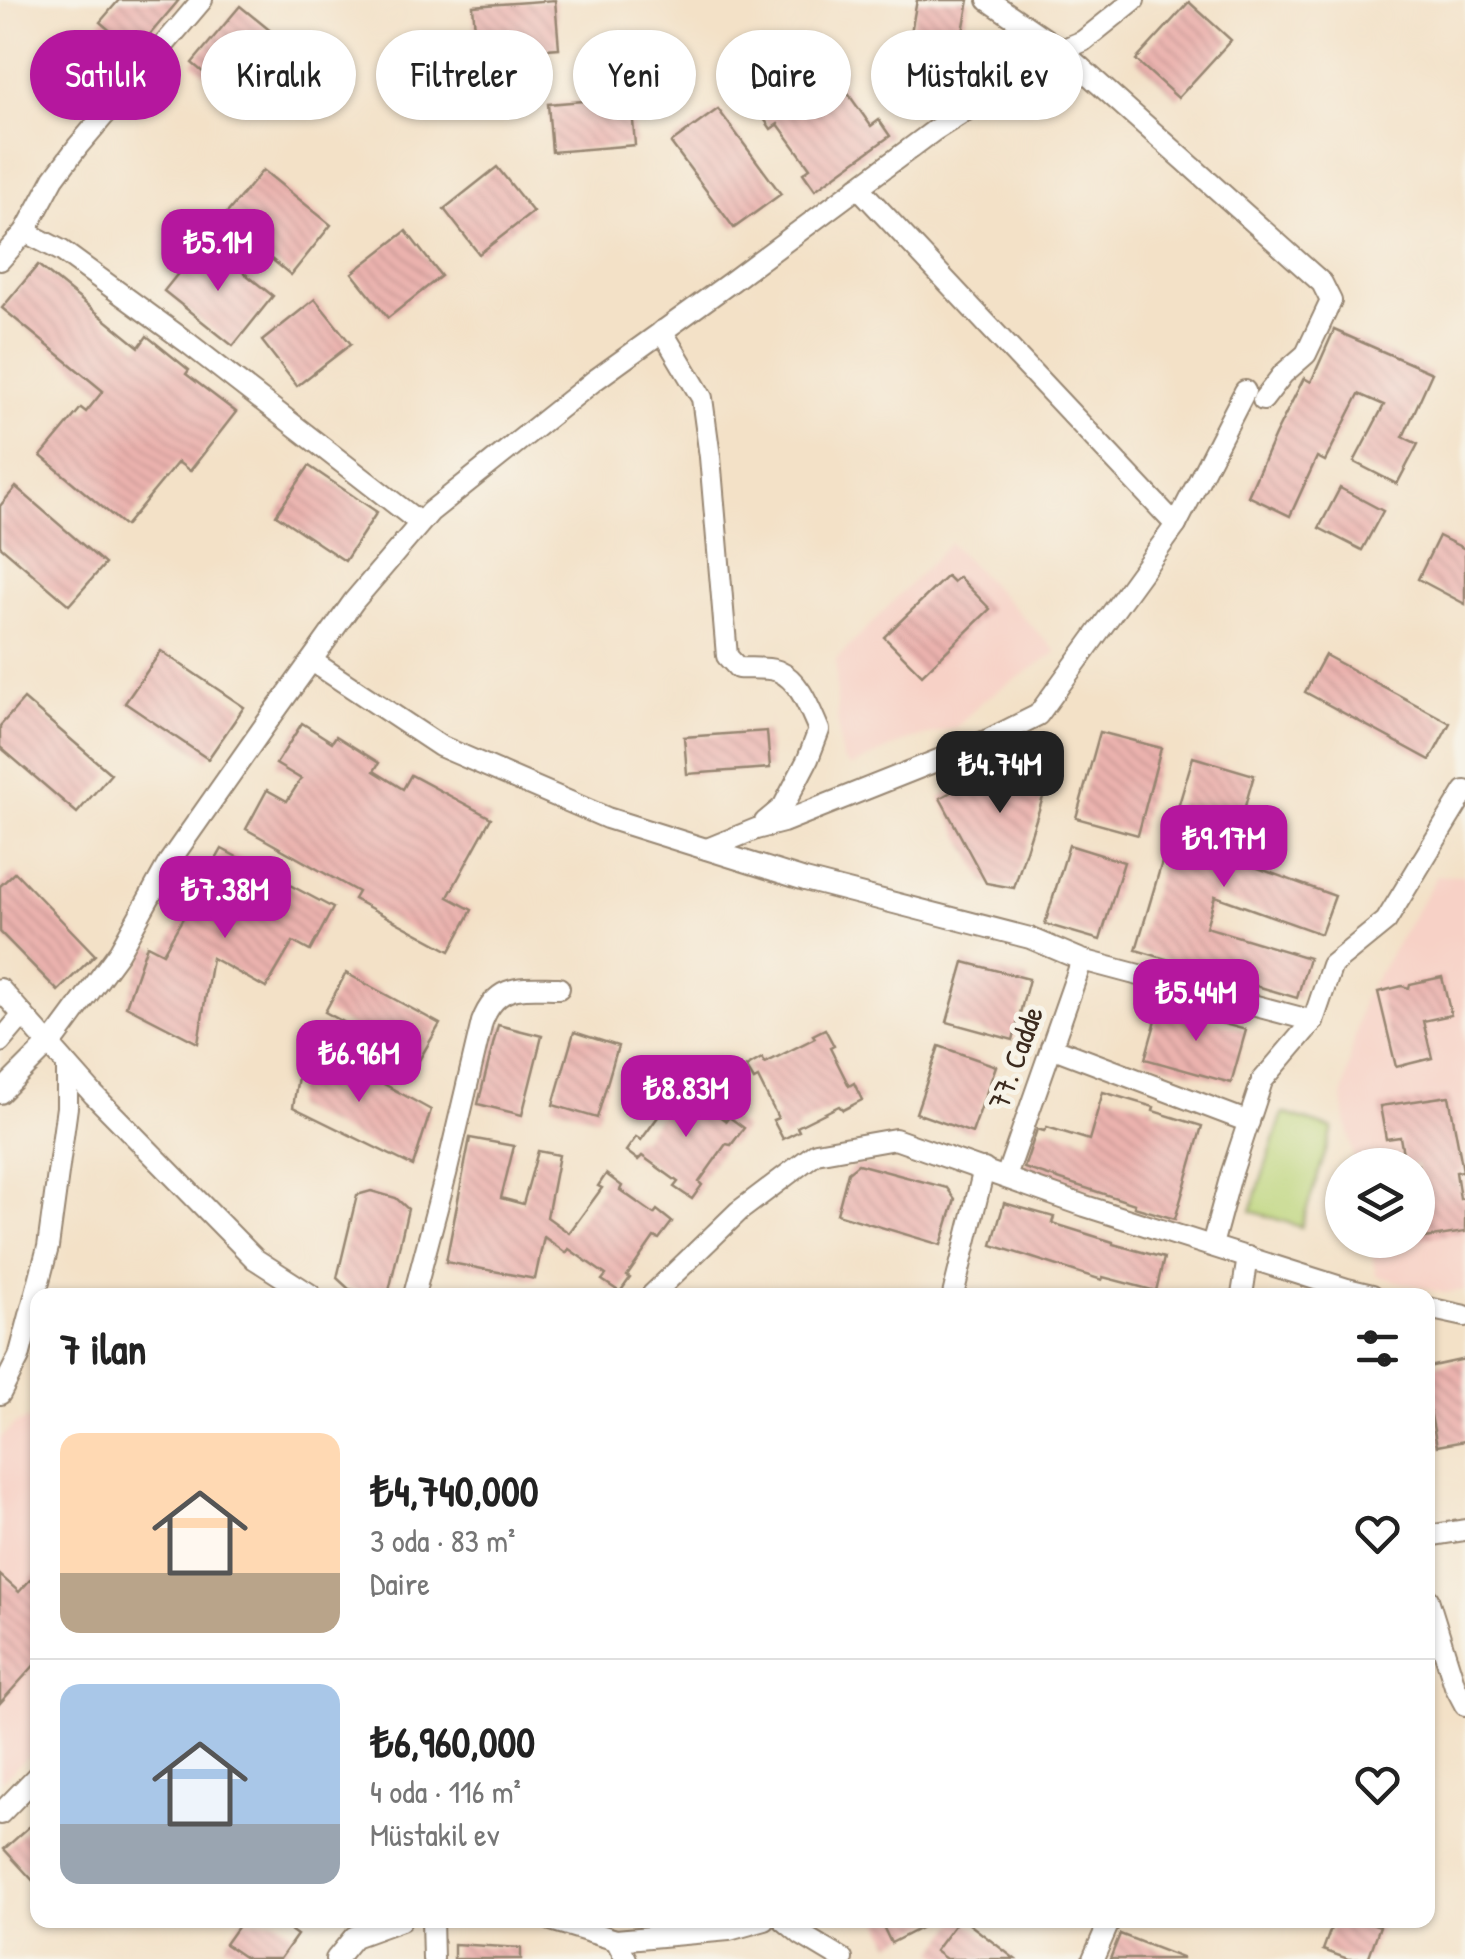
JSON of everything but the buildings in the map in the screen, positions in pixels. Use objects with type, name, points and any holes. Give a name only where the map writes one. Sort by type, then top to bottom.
[{"type":"street","points":[[0,260],[25,232],[54,178],[78,146],[202,0]]},
{"type":"street","points":[[988,0],[1032,30]]},
{"type":"street","points":[[1083,40],[1134,0]]},
{"type":"street","points":[[707,849],[967,749],[1038,714],[1176,525],[1254,396],[1306,354],[1331,301],[1322,283],[1083,70]]},
{"type":"street","points":[[0,1093],[49,1044],[119,952],[169,862],[354,601],[430,512],[595,380],[951,120]]},
{"type":"street","points":[[858,188],[1176,525]]},
{"type":"street","points":[[25,232],[62,252],[188,342],[420,523]]},
{"type":"street","points":[[662,331],[702,398],[727,656],[738,668],[778,671],[793,682],[819,730],[783,808],[756,830]]},
{"type":"street","points":[[312,661],[440,746],[606,818],[805,880],[1030,938],[1082,960],[1313,1021]]},
{"type":"street","points":[[1212,1245],[1262,1081],[1313,1021],[1332,965],[1386,921],[1465,791]]},
{"type":"street","name":"77. Cadde","points":[[1006,1177],[1082,960]]},
{"type":"street","points":[[416,1288],[489,1004],[512,988],[559,988]]},
{"type":"street","points":[[0,989],[94,1096],[256,1259],[300,1288]]},
{"type":"street","points":[[0,1042],[23,1015]]},
{"type":"street","points":[[1051,1047],[1249,1122]]},
{"type":"street","points":[[37,1288],[48,1247],[67,1107],[67,1065]]},
{"type":"street","points":[[659,1288],[739,1212],[816,1153],[895,1139],[1085,1206],[1344,1288]]},
{"type":"street","points":[[955,1288],[984,1169]]},
{"type":"street","points":[[1243,1288],[1248,1257]]},
{"type":"street","points":[[1435,1310],[1465,1316]]},
{"type":"street","points":[[0,1394],[19,1358],[30,1316]]},
{"type":"street","points":[[1435,1535],[1465,1530]]},
{"type":"street","points":[[1435,1622],[1455,1686],[1465,1704]]},
{"type":"street","points":[[0,1814],[30,1783]]},
{"type":"street","points":[[336,1959],[354,1937],[379,1928]]},
{"type":"street","points":[[432,1928],[434,1959]]},
{"type":"street","points":[[570,1928],[621,1950],[735,1928]]},
{"type":"street","points":[[794,1928],[842,1959]]},
{"type":"street","points":[[1092,1959],[1106,1928]]},
{"type":"shaded area","points":[[950,543],[1057,652],[982,701],[957,727],[906,741],[851,767],[842,759],[836,660]]},
{"type":"shaded area","points":[[1465,875],[1465,1290],[1444,1293],[1376,1276],[1372,1258],[1435,1258],[1435,1148],[1352,1148],[1342,1099],[1362,1001],[1437,876]]},
{"type":"shaded area","points":[[30,1419],[30,1754],[0,1782],[0,1438],[15,1424]]},
{"type":"green space","points":[[1283,1113],[1333,1129],[1301,1227],[1251,1211]]}]
